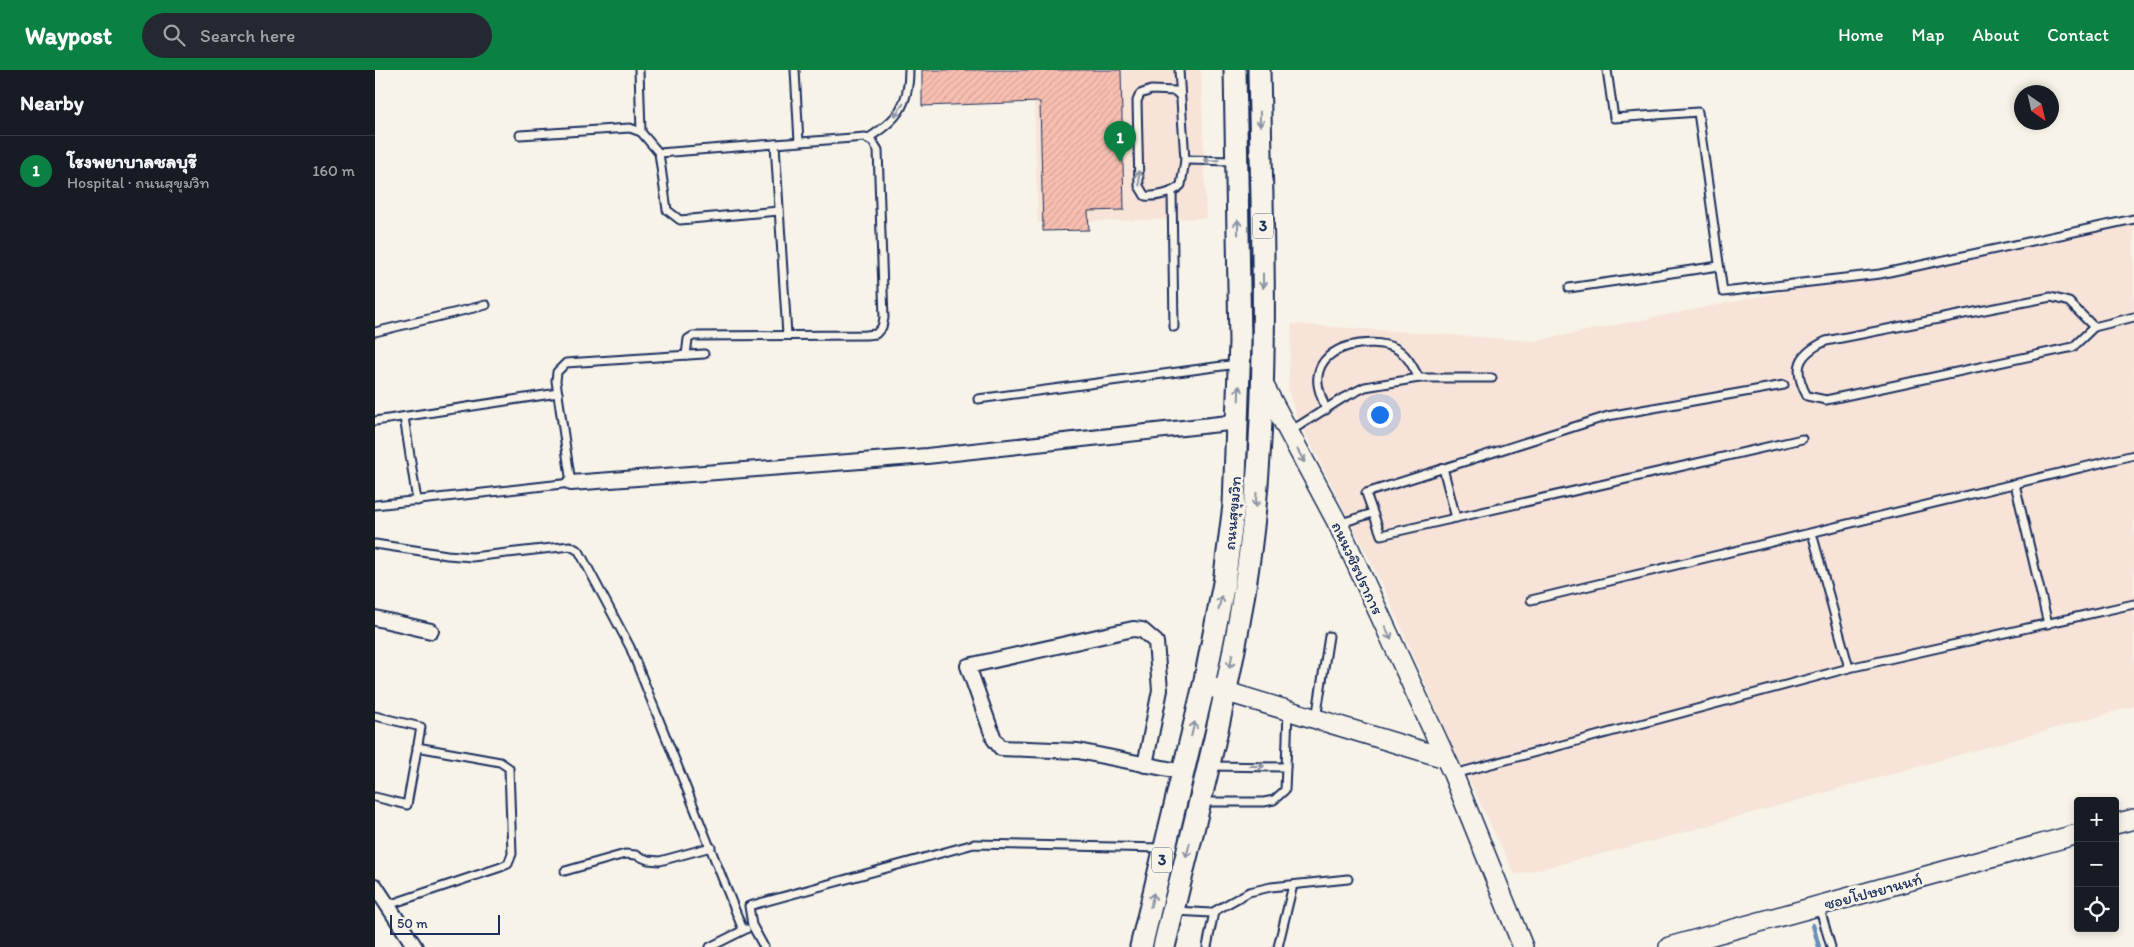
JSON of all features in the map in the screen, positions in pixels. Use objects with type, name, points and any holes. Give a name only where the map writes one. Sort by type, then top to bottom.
[{"type":"main road","name":"ถนนสุขุมวิท","points":[[1141,947],[1204,685],[1224,583],[1234,505],[1239,364],[1235,70]]},
{"type":"main road","name":"ถนนสุขุมวิท","points":[[1164,947],[1200,802],[1225,690],[1245,587],[1255,507],[1262,382],[1263,235],[1259,70]]},
{"type":"street","name":"ถนนวชิรปราการ","points":[[1262,382],[1338,524],[1449,766],[1523,947]]},
{"type":"street","points":[[571,483],[927,456],[1238,422]]},
{"type":"street","points":[[375,618],[431,631]]},
{"type":"street","points":[[1145,764],[1160,690],[1156,642],[1142,630],[1133,629],[968,666],[994,739],[1001,748],[1078,751],[1183,772]]},
{"type":"street","points":[[1204,685],[1316,719],[1449,766]]},
{"type":"street","points":[[2119,823],[2134,819]]},
{"type":"street","name":"ซอยโปษยานนท์","points":[[1669,947],[2074,835]]},
{"type":"street","points":[[375,886],[415,947]]},
{"type":"lane","points":[[639,70],[641,132]]},
{"type":"lane","points":[[795,70],[799,142]]},
{"type":"lane","points":[[867,139],[882,129],[905,102],[909,89],[909,70]]},
{"type":"lane","points":[[1179,70],[1185,160],[1181,185],[1172,192],[1145,196],[1141,191],[1137,101],[1139,94],[1151,90],[1175,91],[1180,96]]},
{"type":"lane","points":[[1607,70],[1614,118],[1698,112],[1723,292],[1880,274],[2134,219]]},
{"type":"lane","points":[[521,135],[630,128],[641,132],[659,153],[667,210],[679,220],[779,211]]},
{"type":"lane","points":[[659,153],[799,142],[867,139],[873,142],[878,150],[884,318],[882,328],[876,334],[693,336],[688,339],[686,355]]},
{"type":"lane","points":[[775,144],[787,336]]},
{"type":"lane","points":[[1185,160],[1237,161]]},
{"type":"lane","points":[[1172,192],[1174,327]]},
{"type":"lane","points":[[1569,288],[1719,266]]},
{"type":"lane","points":[[2094,327],[2069,302],[2051,297],[1827,341],[1810,348],[1799,364],[1800,383],[1807,396],[1825,400],[2073,347],[2094,327],[2134,318]]},
{"type":"lane","points":[[375,332],[486,304]]},
{"type":"lane","points":[[1326,410],[1319,389],[1318,377],[1321,366],[1339,348],[1351,344],[1366,343],[1395,348],[1405,355],[1419,378]]},
{"type":"lane","points":[[375,505],[571,483],[558,393],[557,372],[566,364],[704,354]]},
{"type":"lane","points":[[978,399],[1239,364]]},
{"type":"lane","points":[[1289,432],[1343,398],[1365,387],[1419,378],[1492,378]]},
{"type":"lane","points":[[1783,385],[1608,416],[1366,493],[1381,535],[1802,439]]},
{"type":"lane","points":[[375,421],[558,393]]},
{"type":"lane","points":[[404,417],[417,500]]},
{"type":"lane","points":[[1531,600],[2134,455]]},
{"type":"lane","points":[[1443,468],[1456,518]]},
{"type":"lane","points":[[2015,484],[2048,624]]},
{"type":"lane","points":[[1338,524],[1373,513]]},
{"type":"lane","points":[[1812,533],[1849,668]]},
{"type":"lane","points":[[375,544],[473,557],[570,546],[576,548],[630,647],[743,930]]},
{"type":"lane","points":[[1449,766],[1849,668],[2134,604]]},
{"type":"lane","points":[[1316,719],[1329,636]]},
{"type":"lane","points":[[1200,802],[1265,802],[1274,800],[1285,790],[1288,710]]},
{"type":"lane","points":[[375,716],[421,727],[407,805],[375,797]]},
{"type":"lane","points":[[388,906],[501,867],[508,864],[512,854],[509,768],[500,762],[417,747]]},
{"type":"lane","points":[[1208,766],[1286,767]]},
{"type":"lane","points":[[764,947],[752,925],[749,906],[974,844],[1164,848]]},
{"type":"lane","points":[[565,871],[625,854],[636,854],[648,860],[660,861],[711,848]]},
{"type":"lane","points":[[1173,910],[1211,913],[1249,892],[1348,879]]},
{"type":"lane","points":[[1278,947],[1293,885]]},
{"type":"lane","points":[[1819,906],[1831,947]]},
{"type":"lane","points":[[1207,947],[1214,912]]},
{"type":"lane","points":[[710,947],[752,925]]},
{"type":"shaded area","points":[[921,70],[1201,70],[1206,218],[1038,223],[1034,102],[922,106]]},
{"type":"shaded area","points":[[2134,222],[2134,706],[1649,842],[1515,875],[1453,747],[1385,590],[1296,415],[1288,389],[1292,324],[1536,341]]},
{"type":"building","points":[[922,70],[1121,70],[1124,210],[1088,211],[1089,230],[1043,231],[1040,102],[922,106]]},
{"type":"waterway","points":[[1813,925],[1819,947]]},
{"type":"place","name":"โรงพยาบาลชลบุรี","points":[[1120,162]]}]
